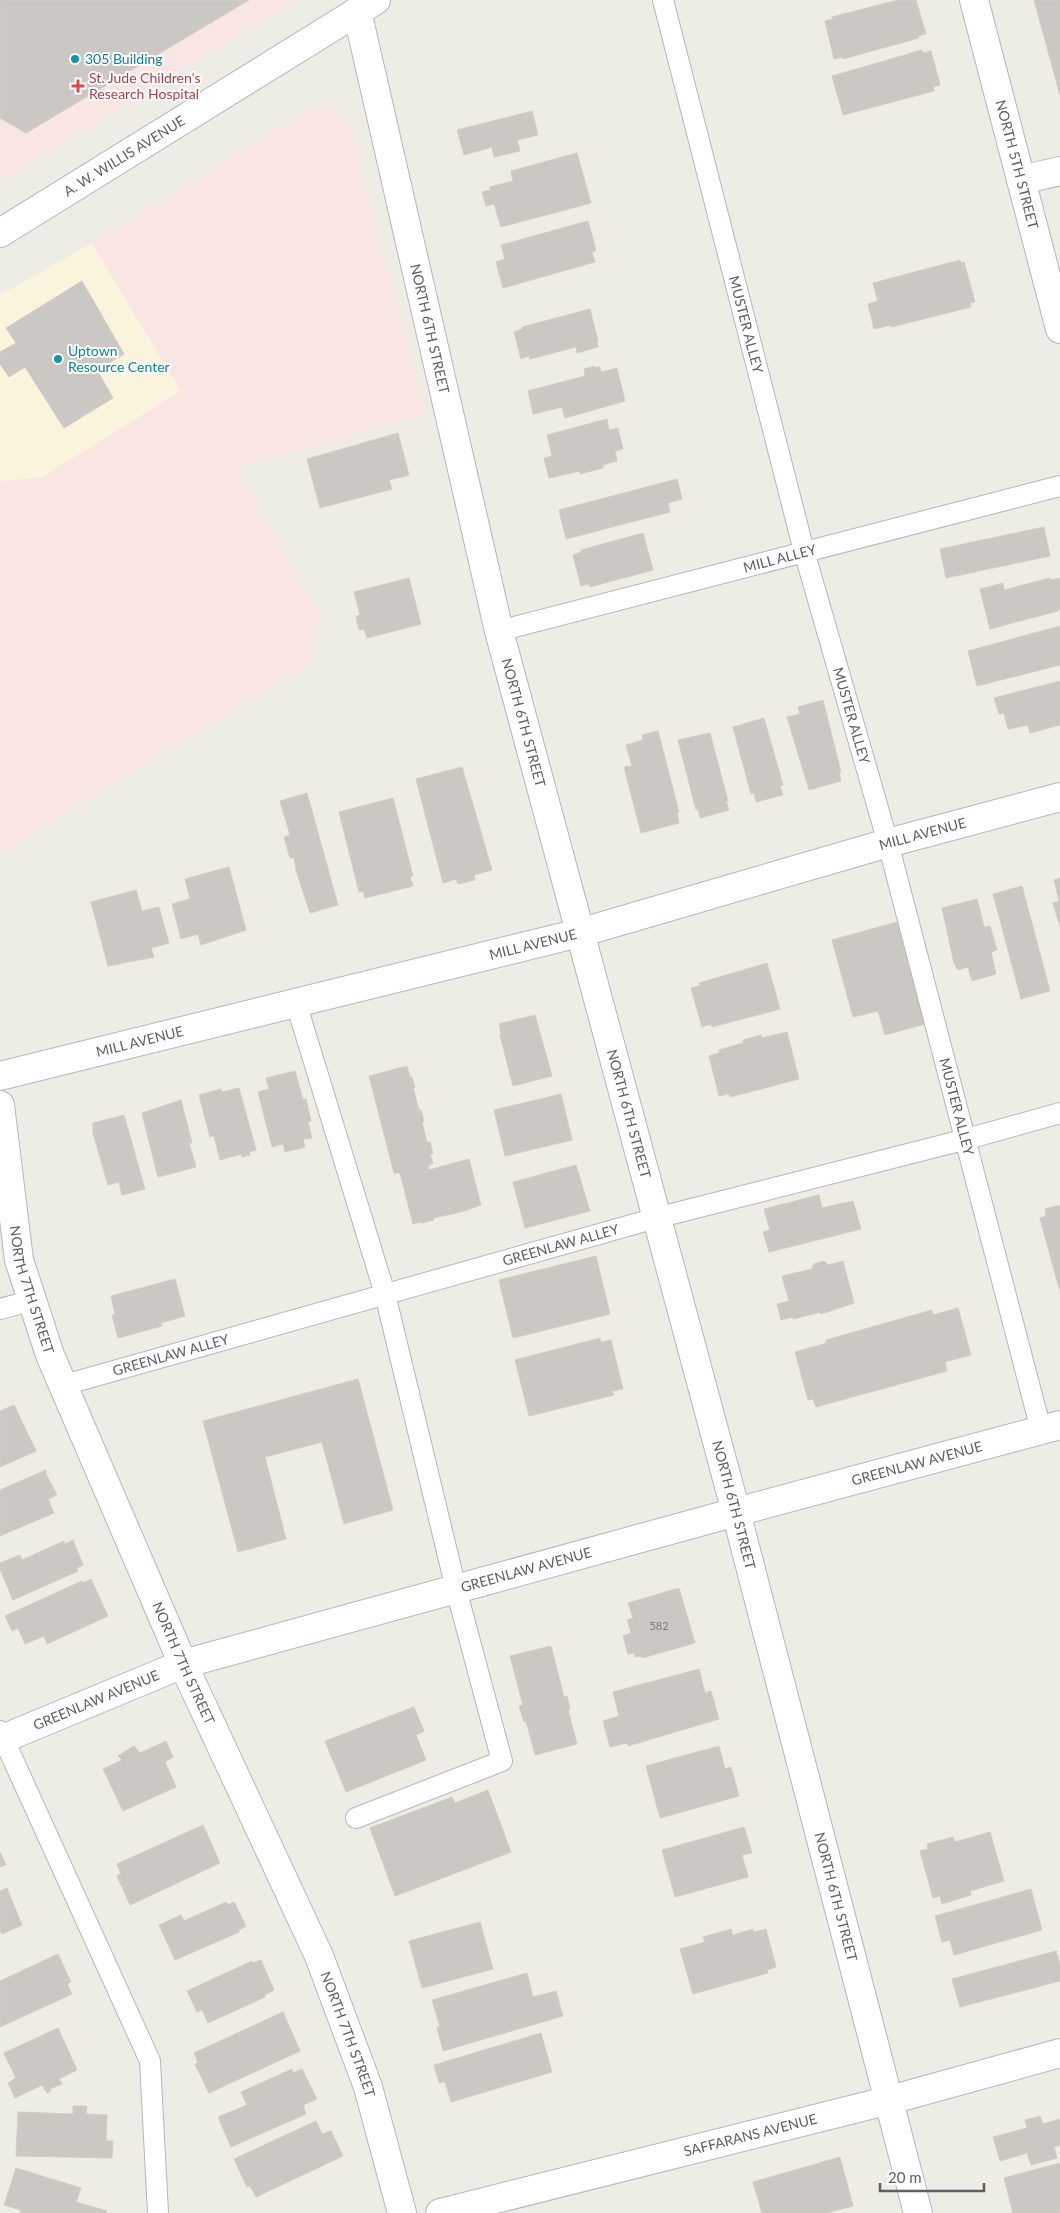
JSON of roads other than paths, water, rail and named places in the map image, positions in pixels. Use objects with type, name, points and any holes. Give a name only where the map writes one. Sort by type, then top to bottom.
[{"type":"street","name":"NORTH 5TH STREET","points":[[974,0],[1060,329]]},
{"type":"street","name":"A. W. WILLIS AVENUE","points":[[0,233],[366,6]]},
{"type":"street","name":"NORTH 6TH STREET","points":[[366,6],[499,631],[736,1512],[918,2213]]},
{"type":"street","points":[[1021,180],[1060,171]]},
{"type":"street","name":"MILL AVENUE","points":[[0,1076],[579,933],[888,843],[1060,797]]},
{"type":"street","name":"NORTH 7TH STREET","points":[[0,1105],[19,1260],[50,1355],[183,1664],[319,1956],[368,2087],[402,2213]]},
{"type":"street","name":"GREENLAW AVENUE","points":[[1,1737],[183,1664],[736,1512],[1051,1428]]},
{"type":"street","name":"SAFFARANS AVENUE","points":[[440,2213],[890,2100],[1060,2053]]},
{"type":"lane","name":"MUSTER ALLEY","points":[[663,0],[804,551],[888,843],[967,1140],[1051,1428]]},
{"type":"lane","name":"MILL ALLEY","points":[[499,631],[1060,486]]},
{"type":"lane","points":[[296,1003],[385,1294],[456,1589],[502,1761],[356,1818]]},
{"type":"lane","name":"GREENLAW ALLEY","points":[[64,1385],[656,1218],[967,1140],[1060,1113]]},
{"type":"lane","points":[[0,1309],[33,1300]]},
{"type":"lane","points":[[1,1737],[150,2061],[158,2213]]},
{"type":"place","name":"305 Building","points":[[75,59]]},
{"type":"place","name":"St. Jude Children's Research Hospital","points":[[78,86]]},
{"type":"place","name":"Uptown Resource Center","points":[[58,359]]}]
